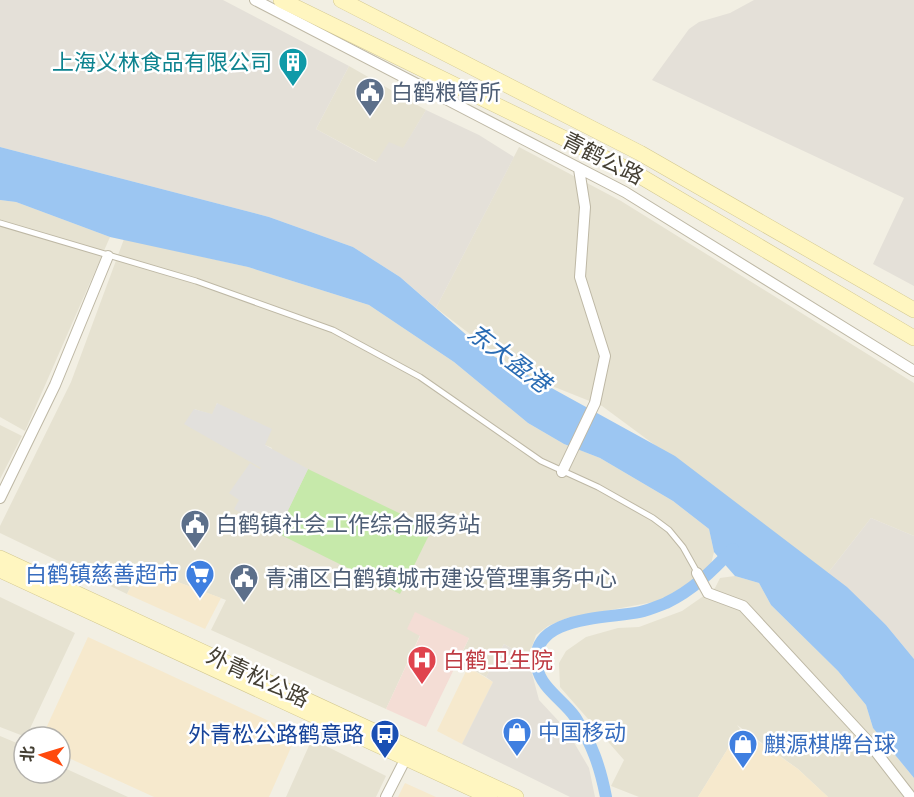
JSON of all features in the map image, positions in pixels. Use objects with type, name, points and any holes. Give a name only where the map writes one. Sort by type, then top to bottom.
[{"type":"main road","name":"青鹤公路","points":[[281,0],[635,173],[914,338]]},
{"type":"main road","name":"青鹤公路","points":[[341,0],[640,153],[914,310]]},
{"type":"main road","name":"外青松公路","points":[[0,558],[409,753],[490,797]]},
{"type":"main road","name":"外青松公路","points":[[0,570],[409,753],[516,797]]},
{"type":"street","points":[[255,0],[625,192],[914,371]]},
{"type":"street","points":[[562,472],[595,403],[605,356],[580,277],[585,207],[579,169]]},
{"type":"street","points":[[0,498],[56,385],[108,256]]},
{"type":"street","points":[[697,573],[708,593],[743,606],[866,739],[911,797]]},
{"type":"street","points":[[386,797],[409,753]]},
{"type":"lane","points":[[0,224],[249,298],[333,330],[420,377],[509,441],[562,472],[598,487],[653,518],[669,530],[683,547],[697,573]]},
{"type":"shaded area","points":[[0,0],[223,0],[349,66],[316,129],[376,162],[389,142],[403,148],[426,110],[479,135],[514,157],[436,308],[400,277],[353,247],[269,217],[0,147]]},
{"type":"shaded area","points":[[754,0],[914,0],[914,286],[873,264],[904,198],[652,80],[689,29],[699,22],[730,13]]},
{"type":"shaded area","points":[[349,66],[426,110],[403,149],[377,162],[316,129]]},
{"type":"shaded area","points":[[519,147],[621,201],[914,383],[914,536],[871,518],[828,573],[602,406],[522,374],[436,308]]},
{"type":"shaded area","points":[[0,200],[16,202],[110,237],[25,431],[0,417]]},
{"type":"shaded area","points":[[124,239],[248,267],[369,305],[454,362],[528,423],[564,444],[600,458],[673,501],[709,529],[714,552],[710,568],[695,581],[659,601],[567,618],[548,626],[536,635],[528,658],[504,644],[486,677],[458,662],[469,638],[420,635],[386,709],[211,630],[226,600],[140,568],[127,594],[0,533],[0,526],[71,382]],"holes":[[[217,403],[265,445],[272,448],[261,467],[250,461],[194,409],[213,415]]]},
{"type":"shaded area","points":[[217,403],[272,429],[265,445],[308,469],[277,533],[260,524],[265,515],[259,512],[253,520],[234,509],[239,500],[229,493],[250,463],[261,468],[184,424],[194,409],[212,414]]},
{"type":"shaded area","points":[[0,425],[22,436],[0,479]]},
{"type":"shaded area","points":[[871,518],[914,536],[914,659],[886,625],[828,573]]},
{"type":"shaded area","points":[[140,568],[221,598],[205,629],[127,594]]},
{"type":"shaded area","points":[[735,576],[759,583],[771,605],[838,671],[866,705],[873,728],[914,778],[914,797],[828,797],[798,769],[737,725],[740,729],[698,797],[639,797],[611,786],[624,760],[560,687],[559,663],[566,651],[586,637],[618,628],[639,627],[682,611],[715,588],[720,578]]},
{"type":"shaded area","points":[[0,597],[75,633],[32,725],[12,725],[12,732],[0,727]]},
{"type":"shaded area","name":"白鹤卫生院","points":[[415,612],[469,638],[426,727],[386,709],[420,636],[407,629]]},
{"type":"shaded area","points":[[88,637],[297,734],[269,797],[154,797],[72,759],[72,725],[48,725]]},
{"type":"shaded area","points":[[504,644],[528,658],[539,700],[566,729],[589,768],[595,797],[570,797],[462,744],[493,682],[486,677]]},
{"type":"shaded area","points":[[468,667],[493,682],[462,744],[437,731]]},
{"type":"shaded area","points":[[740,729],[798,769],[828,797],[698,797]]},
{"type":"shaded area","points":[[0,736],[12,741],[12,785],[72,785],[72,771],[128,797],[0,797]]},
{"type":"shaded area","points":[[312,739],[386,776],[376,797],[286,797]]},
{"type":"shaded area","points":[[405,783],[436,797],[398,797]]},
{"type":"green space","points":[[308,469],[432,529],[400,594],[277,533]]},
{"type":"water","points":[[0,147],[269,217],[353,247],[400,277],[486,352],[675,456],[847,587],[886,625],[914,659],[914,778],[873,728],[866,705],[838,671],[771,605],[759,583],[735,576],[714,552],[709,529],[673,501],[600,458],[564,444],[528,423],[454,362],[369,305],[248,267],[110,237],[16,202],[0,200]]},
{"type":"waterway","points":[[606,797],[595,756],[581,727],[539,674],[537,650],[545,637],[573,623],[640,612],[666,603],[702,579],[733,549]]},
{"type":"place","name":"上海义林食品有限公司","points":[[293,88]]},
{"type":"place","name":"白鹤粮管所","points":[[370,118]]},
{"type":"place","name":"白鹤镇社会工作综合服务站","points":[[195,550]]},
{"type":"place","name":"白鹤镇慈善超市","points":[[200,600]]},
{"type":"place","name":"青浦区白鹤镇城市建设管理事务中心","points":[[244,604]]},
{"type":"place","name":"白鹤卫生院","points":[[422,686]]},
{"type":"place","name":"中国移动","points":[[517,758]]},
{"type":"place","name":"外青松公路鹤意路","points":[[385,760]]},
{"type":"place","name":"麒源棋牌台球","points":[[743,770]]},
{"type":"water label","name":"东大盈港","points":[[509,358]]}]
